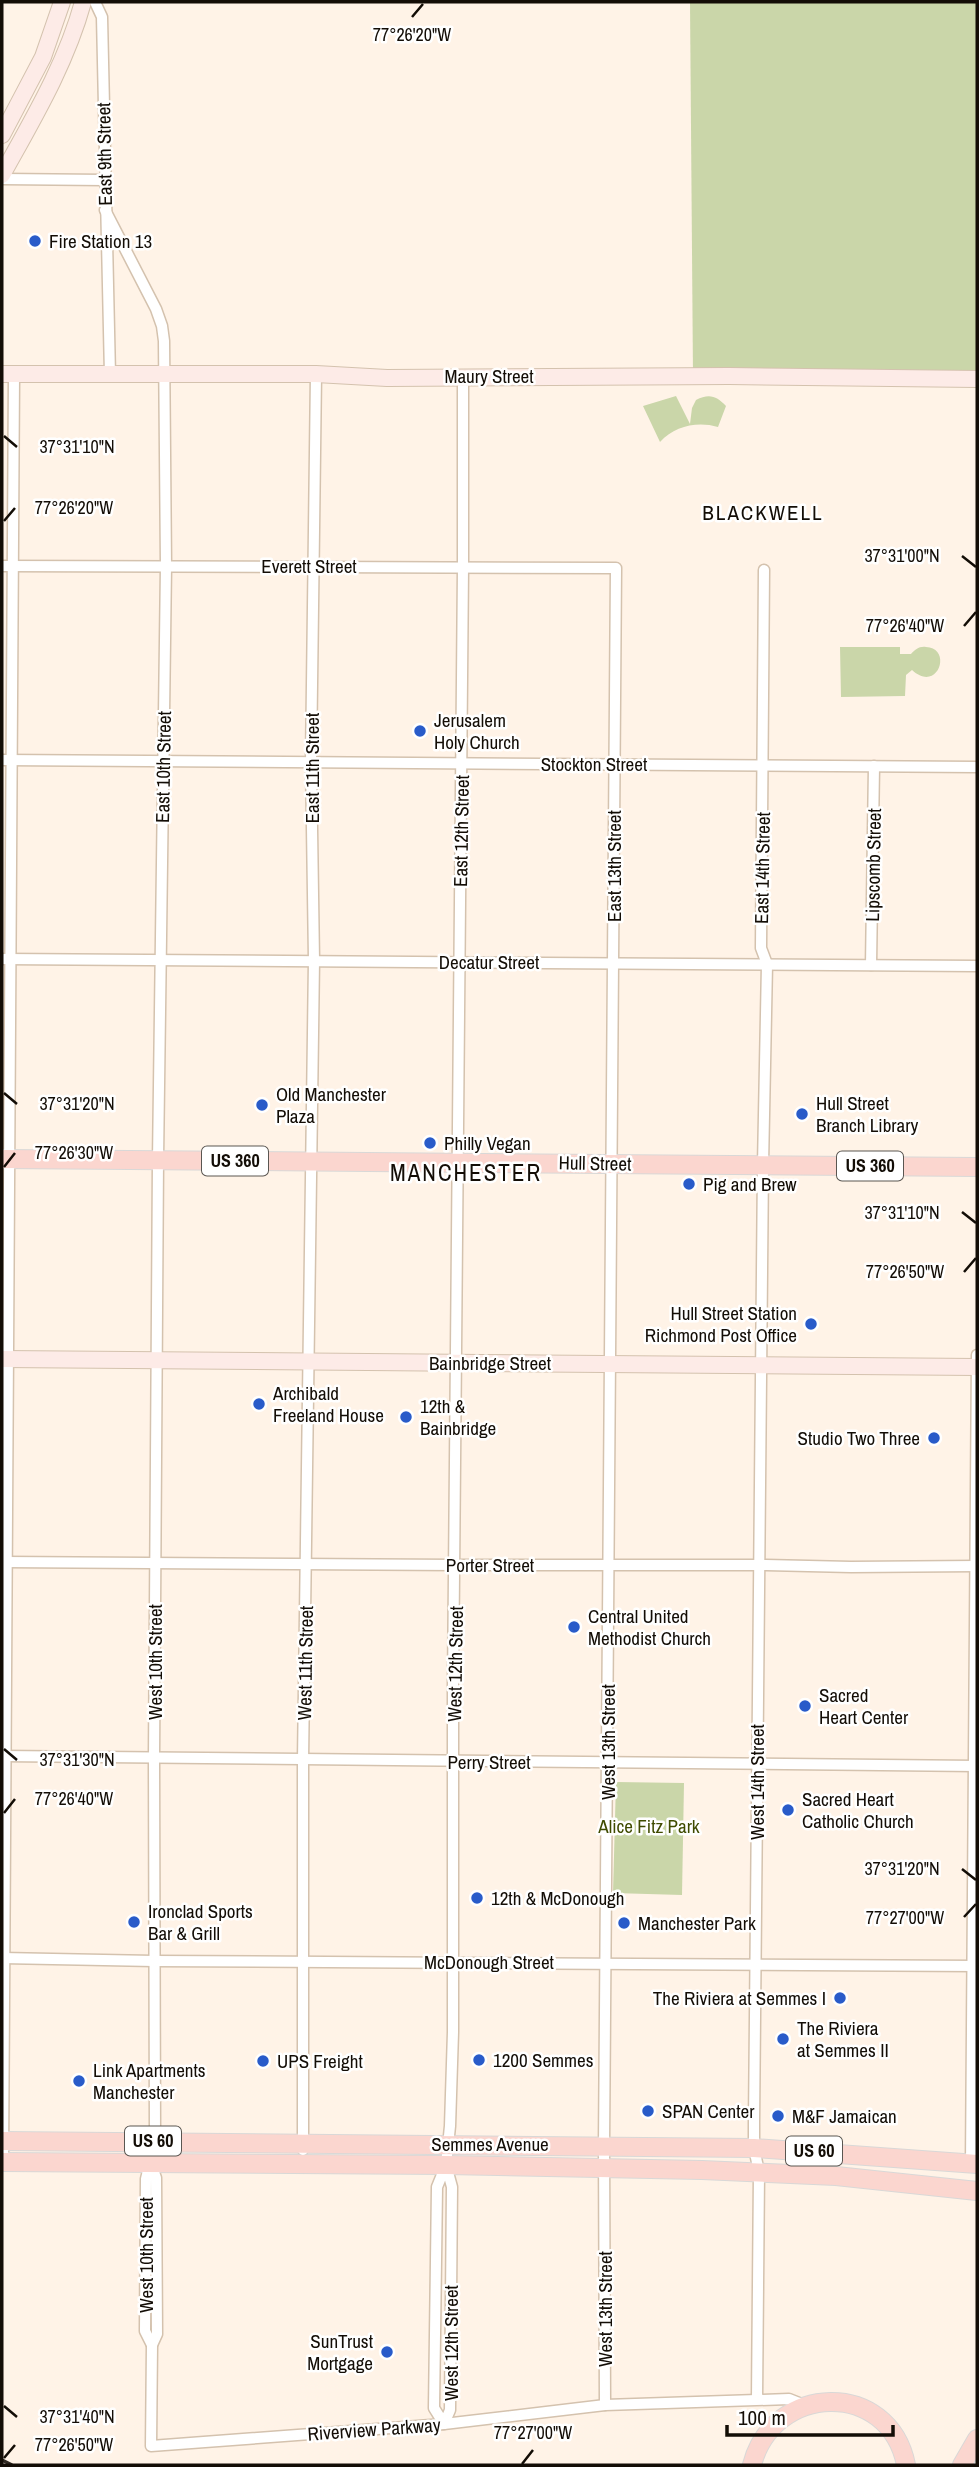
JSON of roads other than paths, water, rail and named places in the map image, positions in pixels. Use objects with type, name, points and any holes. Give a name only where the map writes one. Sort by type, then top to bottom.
[{"type":"main road","name":"Hull Street","points":[[6,1159],[977,1167]]},
{"type":"main road","name":"Semmes Avenue","points":[[2,2141],[754,2148],[974,2163]]},
{"type":"main road","name":"Semmes Avenue","points":[[2,2162],[446,2165],[759,2172],[836,2176],[977,2191]]},
{"type":"main road","points":[[752,2465],[758,2447],[769,2429],[786,2415],[816,2402],[837,2402],[868,2411],[889,2428],[906,2465]]},
{"type":"main road","points":[[962,2465],[977,2439]]},
{"type":"street","points":[[2,135],[43,57],[62,2]]},
{"type":"street","points":[[83,2],[52,83],[2,177],[105,180]]},
{"type":"street","name":"East 9th Street","points":[[95,2],[102,17],[110,375]]},
{"type":"street","name":"East 10th Street","points":[[105,210],[156,309],[162,326],[166,566],[158,1160]]},
{"type":"street","points":[[2,2162],[8,374]]},
{"type":"street","name":"Maury Street","points":[[8,374],[316,374],[387,378],[868,376],[977,379]]},
{"type":"street","name":"East 11th Street","points":[[311,1162],[316,374]]},
{"type":"street","name":"East 12th Street","points":[[459,1161],[463,376]]},
{"type":"street","name":"Everett Street","points":[[8,566],[616,568]]},
{"type":"street","name":"East 13th Street","points":[[612,1163],[616,568]]},
{"type":"street","name":"East 14th Street","points":[[763,1165],[767,964],[761,948],[764,570]]},
{"type":"street","name":"Stockton Street","points":[[7,760],[977,767]]},
{"type":"street","name":"Lipscomb Street","points":[[871,965],[874,766]]},
{"type":"street","name":"Decatur Street","points":[[6,959],[977,966]]},
{"type":"street","name":"West 10th Street","points":[[151,2446],[152,2345],[145,2331],[146,2179],[155,2141],[154,1758],[158,1160]]},
{"type":"street","name":"West 12th Street","points":[[444,2424],[433,2408],[437,2187],[446,2165],[453,2045],[459,1161]]},
{"type":"street","name":"West 11th Street","points":[[303,2165],[303,1760],[311,1162]]},
{"type":"street","name":"West 13th Street","points":[[605,2405],[605,1963],[612,1163]]},
{"type":"street","name":"West 14th Street","points":[[757,2399],[759,2172],[754,2148],[763,1165]]},
{"type":"street","points":[[974,2163],[977,1355]]},
{"type":"street","name":"Bainbridge Street","points":[[5,1359],[977,1367]]},
{"type":"street","name":"Porter Street","points":[[5,1562],[977,1566]]},
{"type":"street","name":"Perry Street","points":[[4,1756],[976,1766]]},
{"type":"street","name":"McDonough Street","points":[[3,1958],[975,1966]]},
{"type":"street","name":"West 12th Street","points":[[444,2424],[450,2410],[452,2187],[446,2165]]},
{"type":"street","name":"Riverview Parkway","points":[[151,2446],[444,2424],[605,2405],[757,2399],[789,2399],[804,2405]]},
{"type":"railway","points":[[2,2460],[12,2465]]},
{"type":"place","name":"Fire Station 13","points":[[35,241]]},
{"type":"place","name":"Jerusalem Holy Church","points":[[420,731]]},
{"type":"place","name":"Old Manchester Plaza","points":[[262,1105]]},
{"type":"place","name":"Hull Street Branch Library","points":[[802,1114]]},
{"type":"place","name":"Philly Vegan","points":[[430,1143]]},
{"type":"place","name":"Pig and Brew","points":[[689,1184]]},
{"type":"place","name":"Hull Street Station Richmond Post Office","points":[[811,1324]]},
{"type":"place","name":"Archibald Freeland House","points":[[259,1404]]},
{"type":"place","name":"12th & Bainbridge","points":[[406,1417]]},
{"type":"place","name":"Studio Two Three","points":[[934,1438]]},
{"type":"place","name":"Central United Methodist Church","points":[[574,1627]]},
{"type":"place","name":"Sacred Heart Center","points":[[805,1706]]},
{"type":"place","name":"Sacred Heart Catholic Church","points":[[788,1810]]},
{"type":"place","name":"12th & McDonough","points":[[477,1898]]},
{"type":"place","name":"Ironclad Sports Bar & Grill","points":[[134,1922]]},
{"type":"place","name":"Manchester Park","points":[[624,1923]]},
{"type":"place","name":"The Riviera at Semmes I","points":[[840,1998]]},
{"type":"place","name":"The Riviera at Semmes II","points":[[783,2039]]},
{"type":"place","name":"1200 Semmes","points":[[479,2060]]},
{"type":"place","name":"UPS Freight","points":[[263,2061]]},
{"type":"place","name":"Link Apartments Manchester","points":[[79,2081]]},
{"type":"place","name":"SPAN Center","points":[[648,2111]]},
{"type":"place","name":"M&F Jamaican","points":[[778,2116]]},
{"type":"place","name":"SunTrust Mortgage","points":[[387,2352]]},
{"type":"district","name":"BLACKWELL","points":[[763,513]]},
{"type":"district","name":"MANCHESTER","points":[[466,1173]]},
{"type":"park label","name":"Alice Fitz Park","points":[[649,1826]]}]
